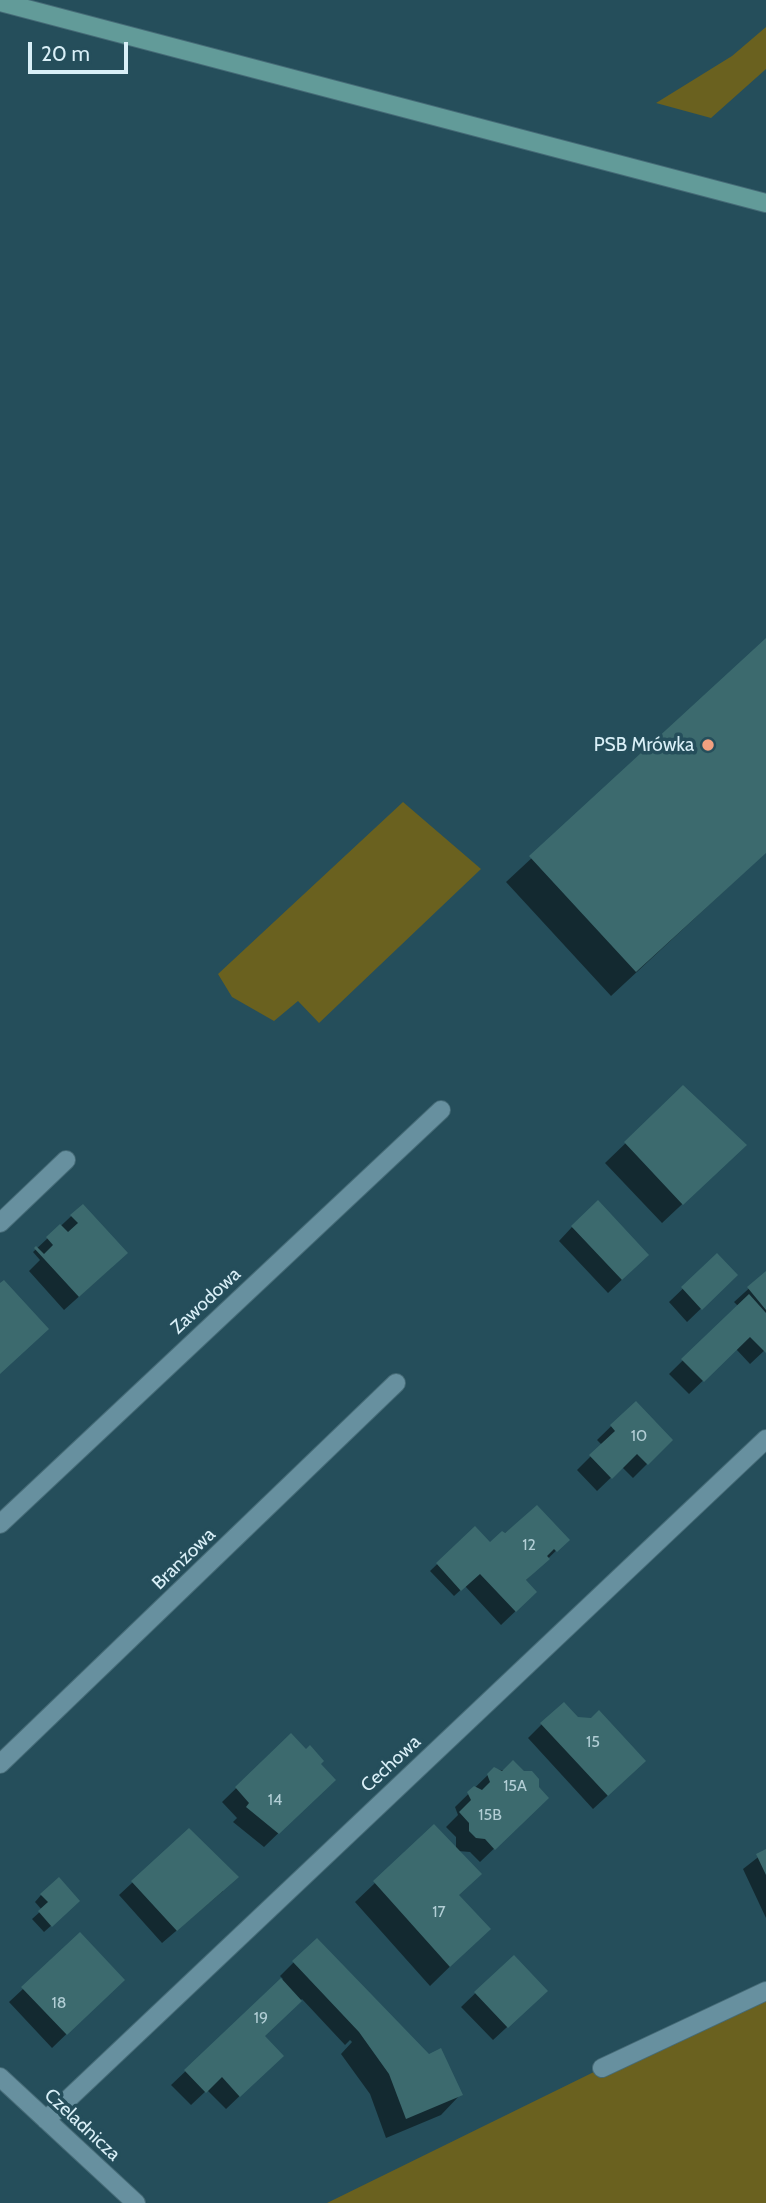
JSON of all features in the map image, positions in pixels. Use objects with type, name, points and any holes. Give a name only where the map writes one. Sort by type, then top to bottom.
[{"type":"main road","points":[[0,2],[766,203]]},
{"type":"street","name":"Zawodowa","points":[[0,1524],[441,1110]]},
{"type":"street","points":[[0,1223],[66,1160]]},
{"type":"street","name":"Branżowa","points":[[0,1764],[396,1383]]},
{"type":"street","name":"Cechowa","points":[[46,2120],[766,1439]]},
{"type":"street","points":[[602,2068],[766,1991]]},
{"type":"street","name":"Czeladnicza","points":[[0,2077],[136,2203]]},
{"type":"shaded area","points":[[766,27],[766,69],[711,118],[656,103],[732,56]]},
{"type":"shaded area","points":[[403,802],[481,869],[319,1023],[298,1001],[274,1021],[232,997],[218,974]]},
{"type":"shaded area","points":[[766,1991],[766,2203],[327,2203],[602,2068]]},
{"type":"building","name":"PSB Mrówka","points":[[766,638],[766,853],[636,972],[529,856]]},
{"type":"building","points":[[683,1085],[747,1145],[683,1205],[624,1142]]},
{"type":"building","points":[[598,1200],[649,1255],[622,1280],[571,1226]]},
{"type":"building","points":[[83,1204],[128,1253],[79,1297],[34,1248],[36,1246],[44,1254],[53,1245],[46,1237],[60,1224],[68,1232],[78,1223],[70,1215]]},
{"type":"building","points":[[717,1253],[738,1275],[702,1310],[681,1287]]},
{"type":"building","points":[[766,1271],[766,1310],[747,1287]]},
{"type":"building","points":[[4,1280],[49,1329],[0,1374],[0,1283]]},
{"type":"building","points":[[749,1294],[766,1313],[766,1353],[750,1337],[704,1382],[681,1359]]},
{"type":"building","points":[[636,1401],[673,1440],[648,1465],[637,1454],[612,1479],[589,1455],[615,1431],[610,1425]]},
{"type":"building","points":[[537,1505],[570,1540],[557,1552],[554,1549],[547,1556],[550,1559],[526,1580],[537,1592],[516,1612],[480,1574],[461,1591],[436,1563],[475,1526],[490,1542],[502,1531],[505,1533]]},
{"type":"building","points":[[564,1702],[578,1717],[591,1718],[599,1710],[646,1761],[608,1796],[540,1723]]},
{"type":"building","points":[[291,1733],[306,1749],[310,1745],[324,1761],[321,1764],[336,1780],[279,1834],[246,1807],[249,1803],[235,1787]]},
{"type":"building","points":[[513,1760],[524,1771],[532,1771],[539,1779],[539,1787],[549,1798],[495,1850],[485,1839],[476,1838],[469,1831],[469,1823],[459,1812],[471,1800],[467,1792],[474,1786],[482,1790],[490,1782],[487,1774],[494,1767],[502,1771]]},
{"type":"building","points":[[434,1824],[482,1874],[459,1895],[491,1929],[450,1967],[373,1881]]},
{"type":"building","points":[[189,1828],[239,1877],[177,1931],[131,1881]]},
{"type":"building","points":[[766,1849],[766,1875],[756,1854]]},
{"type":"building","points":[[59,1877],[80,1901],[52,1927],[38,1911],[48,1902],[40,1894]]},
{"type":"building","points":[[80,1932],[125,1980],[67,2035],[21,1987]]},
{"type":"building","points":[[317,1938],[429,2054],[441,2048],[463,2095],[406,2119],[389,2074],[359,2032],[292,1961]]},
{"type":"building","points":[[514,1955],[548,1991],[508,2028],[474,1992]]},
{"type":"building","points":[[281,1978],[302,2001],[265,2036],[284,2056],[240,2097],[222,2077],[206,2093],[184,2070]]},
{"type":"place","name":"PSB Mrówka","points":[[708,745]]}]
